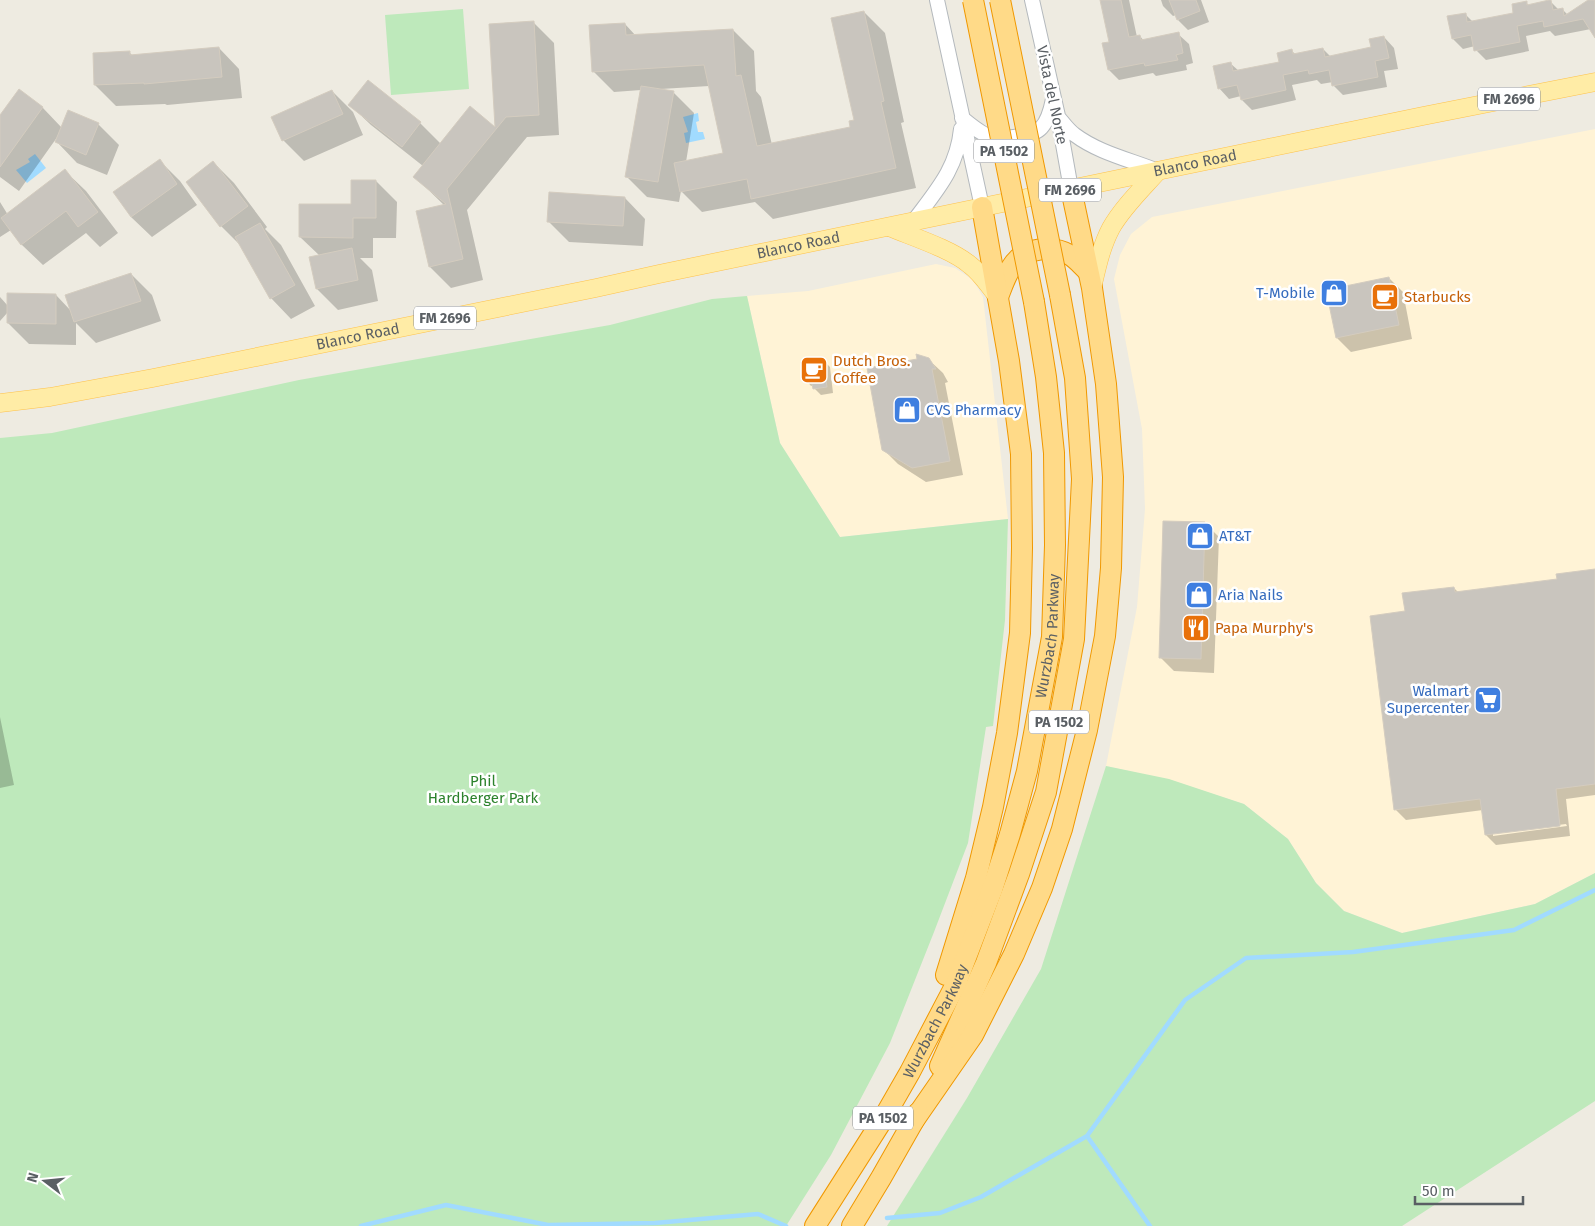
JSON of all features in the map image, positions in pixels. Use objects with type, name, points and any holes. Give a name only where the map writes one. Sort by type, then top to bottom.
[{"type":"highway","name":"Wurzbach Parkway","points":[[815,1226],[883,1119],[955,986],[992,890],[1027,771],[1052,637],[1055,545],[1054,453],[1046,377],[1034,302],[973,0]]},
{"type":"highway","name":"Wurzbach Parkway","points":[[852,1226],[912,1123],[986,963],[1019,874],[1046,792],[1074,639],[1082,479],[1075,378],[1000,0]]},
{"type":"highway","points":[[912,1123],[973,1035],[1014,954],[1042,888],[1062,829],[1087,730],[1105,636],[1111,568],[1113,477],[1106,384],[1090,279],[1071,190]]},
{"type":"highway","points":[[910,1072],[946,977],[976,878],[993,807],[1007,732],[1020,633],[1022,548],[1021,454],[1009,361],[982,207]]},
{"type":"highway","points":[[998,297],[1012,265],[1021,256],[1047,248],[1063,252],[1075,258],[1090,279]]},
{"type":"main road","name":"Blanco Road","points":[[0,403],[50,397],[153,378],[1595,82]]},
{"type":"main road","points":[[1090,279],[1112,227],[1120,214],[1158,171]]},
{"type":"main road","points":[[890,227],[952,254],[971,265],[998,297]]},
{"type":"street","points":[[938,0],[982,207]]},
{"type":"street","name":"Vista del Norte","points":[[1032,0],[1058,116],[1071,190]]},
{"type":"street","points":[[962,118],[984,135],[991,138],[1005,139],[1035,132],[1042,128],[1050,113],[1053,99]]},
{"type":"street","points":[[1058,116],[1073,134],[1086,142],[1158,171]]},
{"type":"street","points":[[913,222],[940,187],[950,170],[959,146],[962,118]]},
{"type":"shaded area","points":[[1595,129],[1595,873],[1535,904],[1402,933],[1344,911],[1316,883],[1288,839],[1244,804],[1169,780],[1106,766],[1137,607],[1145,509],[1142,429],[1114,279],[1120,255],[1131,234],[1152,217]]},
{"type":"shaded area","points":[[936,264],[955,268],[973,280],[983,297],[1008,519],[840,537],[780,443],[747,296],[808,291]]},
{"type":"green space","points":[[463,9],[469,89],[391,95],[385,15]]},
{"type":"green space","name":"Phil Hardberger Park","points":[[747,296],[780,443],[840,537],[1008,519],[1005,620],[993,726],[986,727],[968,843],[890,1043],[831,1155],[786,1226],[0,1226],[0,438],[52,433],[299,380],[610,325],[712,299]]},
{"type":"green space","points":[[1106,766],[1169,779],[1244,804],[1288,839],[1316,883],[1344,911],[1402,933],[1535,904],[1595,873],[1595,1101],[1402,1226],[887,1226],[967,1098],[1041,969]]},
{"type":"water","points":[[698,113],[699,121],[696,122],[698,132],[703,132],[705,139],[686,143],[684,133],[688,132],[683,117]]},
{"type":"water","points":[[35,154],[46,168],[27,183],[16,170],[30,162],[28,159]]},
{"type":"building","points":[[1100,0],[1121,0],[1129,37],[1140,35],[1141,40],[1179,32],[1183,53],[1176,55],[1178,60],[1145,66],[1144,63],[1108,70],[1102,43],[1109,42]]},
{"type":"building","points":[[1169,0],[1196,0],[1200,11],[1177,20]]},
{"type":"building","points":[[1551,0],[1553,10],[1563,8],[1564,16],[1588,0],[1595,0],[1595,38],[1583,19],[1544,27],[1543,21],[1517,26],[1520,42],[1474,51],[1471,35],[1452,39],[1447,16],[1466,13],[1467,22],[1513,13],[1512,4],[1527,1],[1527,5]]},
{"type":"building","points":[[864,11],[884,101],[881,102],[896,168],[751,199],[747,179],[680,192],[674,163],[723,153],[704,65],[592,72],[589,25],[625,23],[626,35],[733,29],[736,76],[741,75],[757,146],[850,127],[849,121],[854,120],[831,18]]},
{"type":"building","points":[[534,21],[539,115],[506,117],[447,189],[463,259],[429,267],[416,211],[446,204],[413,177],[470,106],[495,127],[489,24]]},
{"type":"building","points":[[1384,36],[1389,58],[1375,61],[1378,77],[1332,86],[1329,70],[1309,74],[1308,70],[1283,75],[1286,90],[1241,100],[1237,85],[1218,89],[1213,66],[1231,62],[1233,71],[1279,62],[1277,53],[1292,49],[1293,54],[1323,48],[1325,57],[1371,47],[1369,39]]},
{"type":"building","points":[[219,47],[222,77],[144,84],[94,85],[93,53],[130,51],[130,55]]},
{"type":"building","points":[[368,80],[421,122],[402,147],[348,105]]},
{"type":"building","points":[[641,86],[674,91],[658,182],[625,177]]},
{"type":"building","points":[[19,89],[43,107],[0,167],[0,115]]},
{"type":"building","points":[[332,90],[343,114],[282,141],[271,117]]},
{"type":"building","points":[[68,110],[99,123],[86,155],[55,142]]},
{"type":"building","points":[[160,159],[177,184],[131,217],[113,192]]},
{"type":"building","points":[[213,161],[248,206],[220,227],[186,182]]},
{"type":"building","points":[[65,169],[98,212],[78,227],[66,211],[21,245],[1,218]]},
{"type":"building","points":[[351,180],[376,180],[376,218],[353,218],[353,238],[299,237],[299,204],[351,204]]},
{"type":"building","points":[[549,192],[625,197],[623,226],[547,222]]},
{"type":"building","points":[[260,223],[295,285],[270,299],[235,237]]},
{"type":"building","points":[[352,248],[358,280],[316,289],[309,257]]},
{"type":"building","points":[[131,273],[141,301],[74,322],[65,295]]},
{"type":"building","points":[[1389,277],[1399,325],[1336,338],[1326,290]]},
{"type":"building","points":[[7,293],[56,294],[56,324],[7,323]]},
{"type":"building","name":"CVS Pharmacy","points":[[916,354],[929,358],[936,369],[932,369],[950,461],[912,468],[882,450],[867,368],[917,359]]},
{"type":"building","name":"Dutch Bros. Coffee","points":[[823,359],[827,387],[813,389],[811,378],[804,380],[801,362]]},
{"type":"building","points":[[1163,521],[1205,522],[1201,659],[1159,658]]},
{"type":"building","name":"Walmart Supercenter","points":[[1595,569],[1595,784],[1556,789],[1560,826],[1485,835],[1480,799],[1394,810],[1370,616],[1405,611],[1402,593],[1454,587],[1455,592],[1557,579],[1556,574]]},
{"type":"waterway","points":[[887,1218],[940,1213],[981,1197],[1087,1136],[1185,1000],[1246,958],[1353,952],[1514,930],[1595,890]]},
{"type":"waterway","points":[[1087,1136],[1150,1226]]},
{"type":"waterway","points":[[361,1226],[446,1205],[548,1225],[655,1223],[758,1214],[786,1226]]},
{"type":"place","name":"T-Mobile","points":[[1334,293]]},
{"type":"place","name":"Starbucks","points":[[1385,297]]},
{"type":"place","name":"Dutch Bros. Coffee","points":[[814,370]]},
{"type":"place","name":"CVS Pharmacy","points":[[907,410]]},
{"type":"place","name":"AT&T","points":[[1200,536]]},
{"type":"place","name":"Aria Nails","points":[[1199,595]]},
{"type":"place","name":"Papa Murphy's","points":[[1196,628]]},
{"type":"place","name":"Walmart Supercenter","points":[[1488,700]]}]
